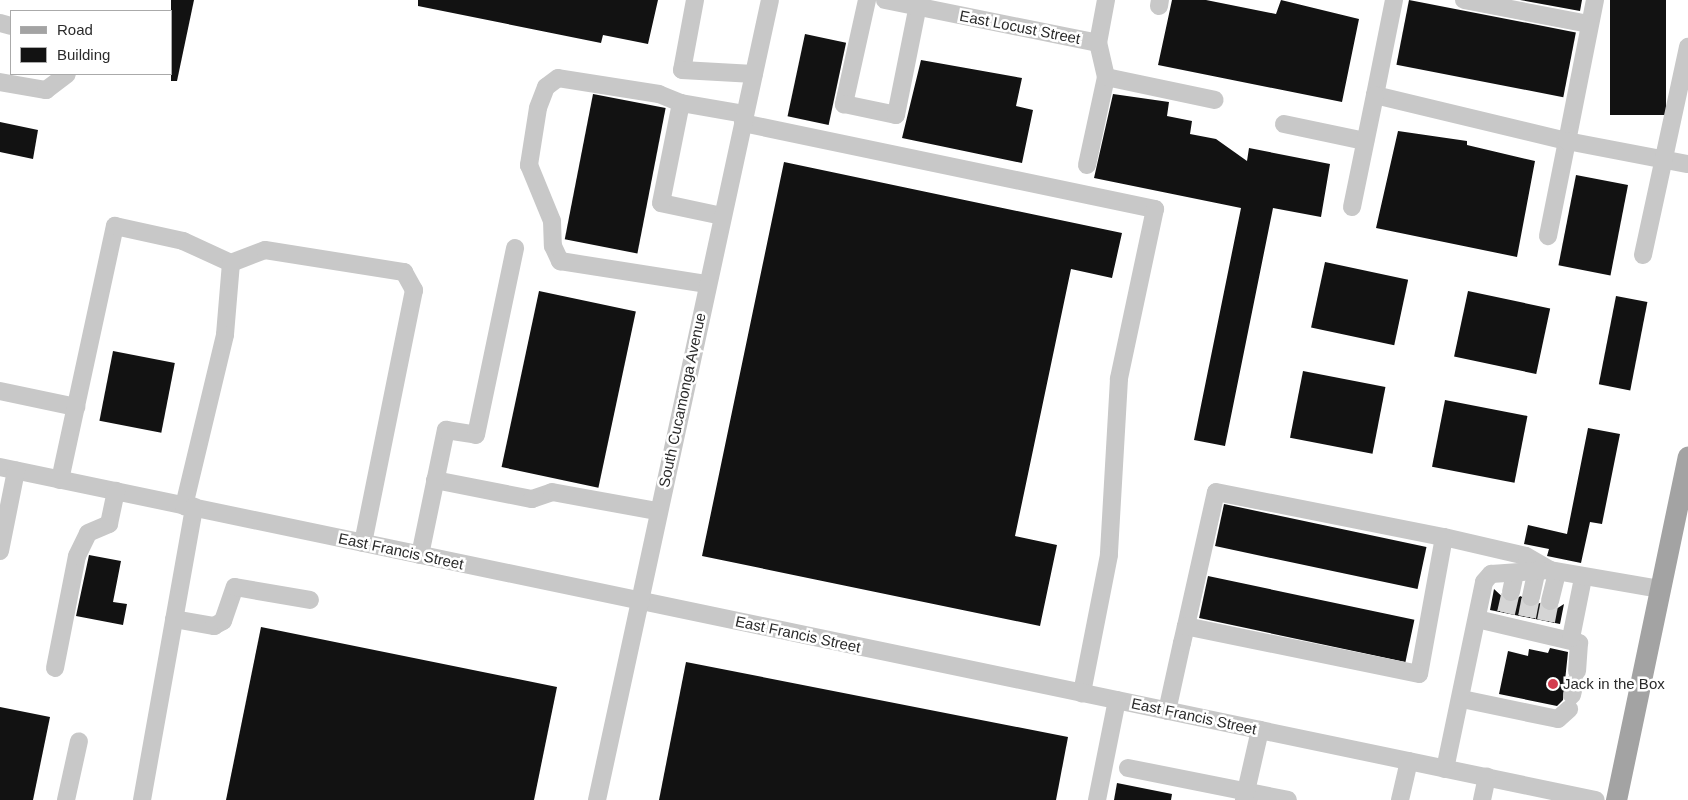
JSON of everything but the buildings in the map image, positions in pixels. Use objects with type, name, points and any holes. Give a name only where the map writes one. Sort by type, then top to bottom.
[{"type":"main road","points":[[1616,800],[1688,456]]},
{"type":"street","points":[[696,0],[682,70],[754,74]]},
{"type":"street","name":"South Cucamonga Avenue","points":[[597,800],[657,511],[770,0]]},
{"type":"street","points":[[867,0],[844,104],[896,115],[918,3]]},
{"type":"street","name":"East Locust Street","points":[[885,0],[963,8],[1098,43]]},
{"type":"street","points":[[1087,165],[1106,77],[1098,43],[1106,0]]},
{"type":"street","points":[[1352,208],[1394,0]]},
{"type":"street","points":[[1464,0],[1589,24]]},
{"type":"street","points":[[1548,236],[1595,0]]},
{"type":"street","points":[[1643,255],[1688,47]]},
{"type":"street","points":[[0,82],[46,90],[66,75]]},
{"type":"street","points":[[1106,77],[1215,100]]},
{"type":"street","points":[[708,284],[560,261],[553,246],[552,221],[529,165],[538,108],[546,87],[558,78],[659,94],[681,103],[744,118],[1155,209],[1119,379],[1109,555],[1082,693]]},
{"type":"street","points":[[1375,94],[1567,141],[1688,164]]},
{"type":"street","points":[[681,103],[661,203],[722,216]]},
{"type":"street","points":[[1284,124],[1365,141]]},
{"type":"street","points":[[60,480],[114,226],[183,241],[231,263],[265,250],[404,272],[414,290],[363,543]]},
{"type":"street","points":[[420,555],[446,430],[476,436],[514,248]]},
{"type":"street","points":[[142,800],[174,619],[189,507],[225,335],[231,263]]},
{"type":"street","points":[[0,391],[76,407]]},
{"type":"street","points":[[0,551],[8,469]]},
{"type":"street","name":"East Francis Street","points":[[8,469],[1596,800]]},
{"type":"street","points":[[435,480],[532,499],[552,492],[657,511]]},
{"type":"street","points":[[55,668],[77,556],[88,533],[108,524],[116,491]]},
{"type":"street","points":[[1167,711],[1216,492],[1444,537],[1526,556],[1548,572]]},
{"type":"street","points":[[1186,626],[1419,674],[1444,537]]},
{"type":"street","points":[[1445,769],[1462,699],[1484,582],[1500,571],[1515,573],[1548,572],[1660,589]]},
{"type":"street","points":[[1531,597],[1548,572]]},
{"type":"street","points":[[1548,572],[1550,601]]},
{"type":"street","points":[[1510,592],[1515,573]]},
{"type":"street","points":[[1571,638],[1583,578]]},
{"type":"street","points":[[174,619],[214,626],[223,621],[235,588],[310,600]]},
{"type":"street","points":[[1462,699],[1558,719],[1573,689],[1581,650],[1579,642],[1545,627],[1505,618],[1477,618]]},
{"type":"street","points":[[1097,800],[1117,700]]},
{"type":"street","points":[[1245,796],[1260,730]]},
{"type":"street","points":[[66,800],[79,741]]},
{"type":"street","points":[[1400,800],[1409,761]]},
{"type":"street","points":[[1128,768],[1245,796],[1288,800]]},
{"type":"street","points":[[1482,800],[1487,777]]},
{"type":"tunnel","points":[[1506,613],[1511,592]]},
{"type":"tunnel","points":[[1527,617],[1531,597]]},
{"type":"tunnel","points":[[1546,621],[1550,601]]},
{"type":"place","name":"Jack in the Box","points":[[1553,684]]}]
